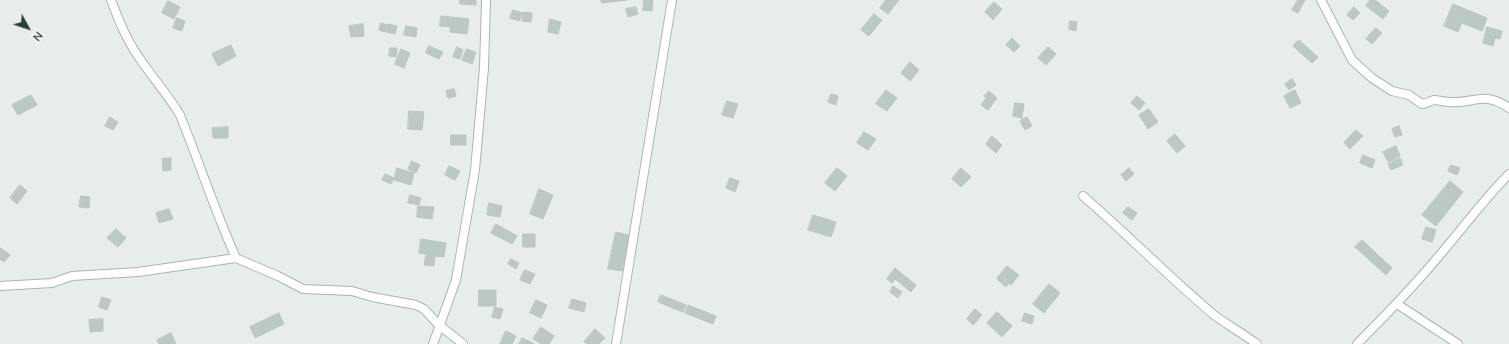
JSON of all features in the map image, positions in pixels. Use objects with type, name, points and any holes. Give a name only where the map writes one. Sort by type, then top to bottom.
[{"type":"street","points":[[111,0],[127,38],[180,115],[212,197],[220,222],[236,258]]},
{"type":"street","points":[[433,344],[456,280],[475,170],[484,68],[486,0]]},
{"type":"street","points":[[616,344],[672,0]]},
{"type":"street","points":[[1321,0],[1352,60],[1372,78],[1392,91],[1409,95],[1422,104],[1434,100],[1449,102],[1482,98],[1491,99],[1509,108]]},
{"type":"street","points":[[1357,344],[1397,304],[1488,196],[1509,174]]},
{"type":"street","points":[[1083,196],[1111,220],[1183,288],[1216,316],[1257,344]]},
{"type":"street","points":[[0,286],[52,283],[72,276],[138,272],[236,258],[278,276],[303,289],[352,291],[372,297],[416,305],[424,309],[439,325],[463,344]]},
{"type":"street","points":[[1397,304],[1458,344]]},
{"type":"building","points":[[460,0],[476,0],[476,5],[460,4]]},
{"type":"building","points":[[601,0],[627,0],[602,3]]},
{"type":"building","points":[[644,0],[653,0],[652,11],[643,10]]},
{"type":"building","points":[[886,0],[899,0],[888,14],[880,8]]},
{"type":"building","points":[[1298,0],[1305,0],[1298,13],[1292,10]]},
{"type":"building","points":[[1370,0],[1375,0],[1389,11],[1383,19],[1366,6]]},
{"type":"building","points":[[168,1],[180,7],[174,19],[162,13]]},
{"type":"building","points":[[994,2],[1002,9],[993,20],[985,12]]},
{"type":"building","points":[[1453,4],[1487,18],[1482,31],[1462,23],[1458,32],[1444,26]]},
{"type":"building","points":[[636,7],[638,14],[628,17],[626,9]]},
{"type":"building","points":[[1354,7],[1360,13],[1353,20],[1347,15]]},
{"type":"building","points":[[513,10],[522,13],[519,21],[510,18]]},
{"type":"building","points":[[523,12],[532,13],[531,22],[522,21]]},
{"type":"building","points":[[874,14],[882,20],[869,36],[861,30]]},
{"type":"building","points":[[441,16],[451,17],[450,27],[440,26]]},
{"type":"building","points":[[452,17],[469,19],[467,34],[450,32]]},
{"type":"building","points":[[177,18],[185,21],[182,31],[173,28]]},
{"type":"building","points":[[550,19],[561,22],[558,34],[548,32]]},
{"type":"building","points":[[1070,21],[1077,22],[1076,31],[1069,29]]},
{"type":"building","points":[[381,23],[387,25],[385,32],[379,30]]},
{"type":"building","points":[[363,24],[364,36],[351,37],[349,26]]},
{"type":"building","points":[[388,24],[397,26],[395,34],[386,32]]},
{"type":"building","points":[[406,26],[417,28],[416,37],[404,35]]},
{"type":"building","points":[[1487,27],[1502,31],[1500,39],[1495,38],[1493,46],[1483,43]]},
{"type":"building","points":[[1376,28],[1382,33],[1372,44],[1366,39]]},
{"type":"building","points":[[1012,38],[1020,46],[1014,52],[1006,45]]},
{"type":"building","points":[[1299,40],[1318,57],[1312,63],[1293,46]]},
{"type":"building","points":[[231,45],[236,56],[218,66],[212,54]]},
{"type":"building","points":[[429,46],[443,52],[439,59],[426,53]]},
{"type":"building","points":[[457,47],[463,50],[460,59],[453,57]]},
{"type":"building","points":[[1048,47],[1056,54],[1046,65],[1038,58]]},
{"type":"building","points":[[390,48],[397,48],[396,57],[389,56]]},
{"type":"building","points":[[401,49],[410,53],[404,68],[395,64]]},
{"type":"building","points":[[467,49],[476,52],[472,64],[462,60]]},
{"type":"building","points":[[910,62],[919,70],[910,81],[901,73]]},
{"type":"building","points":[[1292,79],[1296,85],[1289,90],[1285,84]]},
{"type":"building","points":[[454,89],[456,96],[448,98],[446,91]]},
{"type":"building","points":[[886,90],[897,98],[887,111],[876,104]]},
{"type":"building","points":[[1295,90],[1301,103],[1290,108],[1284,96]]},
{"type":"building","points":[[989,91],[997,98],[988,110],[981,105],[986,98],[984,96]]},
{"type":"building","points":[[831,94],[838,96],[836,105],[828,102]]},
{"type":"building","points":[[31,95],[37,105],[18,115],[12,105]]},
{"type":"building","points":[[1137,96],[1145,103],[1139,110],[1131,103]]},
{"type":"building","points":[[727,101],[738,104],[733,118],[722,115]]},
{"type":"building","points":[[1015,103],[1024,104],[1022,118],[1013,116]]},
{"type":"building","points":[[1149,109],[1158,122],[1148,129],[1139,115]]},
{"type":"building","points":[[409,111],[424,112],[422,130],[408,129]]},
{"type":"building","points":[[110,117],[118,122],[113,130],[105,126]]},
{"type":"building","points":[[1027,117],[1032,126],[1025,130],[1020,121]]},
{"type":"building","points":[[1399,126],[1402,135],[1395,137],[1392,129]]},
{"type":"building","points":[[228,127],[228,138],[213,138],[212,128]]},
{"type":"building","points":[[1356,130],[1363,136],[1350,149],[1344,143]]},
{"type":"building","points":[[864,132],[876,139],[868,150],[857,143]]},
{"type":"building","points":[[1175,134],[1185,146],[1177,153],[1167,141]]},
{"type":"building","points":[[451,135],[466,135],[466,145],[451,145]]},
{"type":"building","points":[[992,136],[1002,145],[996,153],[986,144]]},
{"type":"building","points":[[1396,146],[1400,156],[1388,162],[1383,152]]},
{"type":"building","points":[[1363,155],[1375,160],[1372,168],[1360,163]]},
{"type":"building","points":[[171,158],[171,170],[163,171],[162,159]]},
{"type":"building","points":[[1400,158],[1403,165],[1391,170],[1388,164]]},
{"type":"building","points":[[412,161],[420,165],[416,173],[408,169]]},
{"type":"building","points":[[1451,165],[1460,168],[1457,175],[1448,171]]},
{"type":"building","points":[[449,166],[460,171],[455,180],[445,175]]},
{"type":"building","points":[[397,168],[414,173],[411,185],[394,180]]},
{"type":"building","points":[[837,168],[847,176],[835,191],[825,183]]},
{"type":"building","points":[[961,168],[971,177],[961,187],[952,179]]},
{"type":"building","points":[[1129,168],[1134,174],[1126,181],[1121,175]]},
{"type":"building","points":[[385,174],[394,178],[391,184],[382,180]]},
{"type":"building","points":[[730,178],[739,181],[735,192],[726,188]]},
{"type":"building","points":[[1450,181],[1463,192],[1436,226],[1422,215]]},
{"type":"building","points":[[20,185],[27,191],[17,204],[10,198]]},
{"type":"building","points":[[539,189],[553,195],[543,219],[530,214]]},
{"type":"building","points":[[410,195],[421,198],[419,205],[408,203]]},
{"type":"building","points":[[81,196],[90,197],[89,208],[79,207]]},
{"type":"building","points":[[489,203],[502,206],[500,217],[487,215]]},
{"type":"building","points":[[418,206],[434,207],[432,219],[417,217]]},
{"type":"building","points":[[1128,207],[1137,213],[1132,220],[1123,213]]},
{"type":"building","points":[[169,209],[173,219],[159,223],[156,213]]},
{"type":"building","points":[[813,215],[836,222],[831,237],[808,230]]},
{"type":"building","points":[[496,224],[517,236],[512,244],[491,233]]},
{"type":"building","points":[[1426,227],[1436,230],[1432,242],[1422,239]]},
{"type":"building","points":[[116,229],[126,238],[118,247],[107,238]]},
{"type":"building","points":[[616,232],[629,235],[622,271],[608,269]]},
{"type":"building","points":[[523,234],[535,234],[535,247],[523,247]]},
{"type":"building","points":[[421,239],[446,243],[444,257],[435,256],[434,266],[424,265],[426,254],[419,253]]},
{"type":"building","points":[[1362,240],[1392,268],[1386,275],[1355,247]]},
{"type":"building","points":[[1,248],[10,255],[4,262],[0,259]]},
{"type":"building","points":[[511,259],[519,263],[516,269],[508,264]]},
{"type":"building","points":[[1007,266],[1019,275],[1011,285],[999,276]]},
{"type":"building","points":[[895,268],[916,285],[911,292],[895,279],[892,283],[887,279]]},
{"type":"building","points":[[525,270],[535,274],[530,284],[520,280]]},
{"type":"building","points":[[999,276],[1008,284],[1006,287],[997,279]]},
{"type":"building","points":[[1049,284],[1060,293],[1044,313],[1033,304]]},
{"type":"building","points":[[893,286],[902,292],[898,298],[890,292]]},
{"type":"building","points":[[479,290],[496,290],[496,306],[479,306]]},
{"type":"building","points":[[661,295],[686,305],[683,312],[658,302]]},
{"type":"building","points":[[102,297],[111,300],[107,310],[99,307]]},
{"type":"building","points":[[572,299],[586,303],[584,312],[569,308]]},
{"type":"building","points":[[536,300],[547,305],[541,318],[530,313]]},
{"type":"building","points":[[688,305],[716,316],[713,324],[685,313]]},
{"type":"building","points":[[495,307],[503,309],[500,319],[492,317]]},
{"type":"building","points":[[975,309],[982,315],[973,325],[967,319]]},
{"type":"building","points":[[997,312],[1012,326],[1002,337],[987,323]]},
{"type":"building","points":[[279,313],[284,324],[255,338],[250,327]]},
{"type":"building","points":[[1025,313],[1034,316],[1032,324],[1022,321]]},
{"type":"building","points":[[103,319],[103,331],[90,332],[89,320]]},
{"type":"building","points":[[541,327],[554,336],[549,344],[541,344],[533,339]]},
{"type":"building","points":[[595,329],[605,338],[599,344],[587,344],[584,342]]},
{"type":"building","points":[[506,331],[516,336],[512,344],[500,344]]},
{"type":"building","points":[[171,333],[176,344],[159,344],[157,340]]},
{"type":"building","points":[[522,338],[533,343],[533,344],[519,344]]}]
